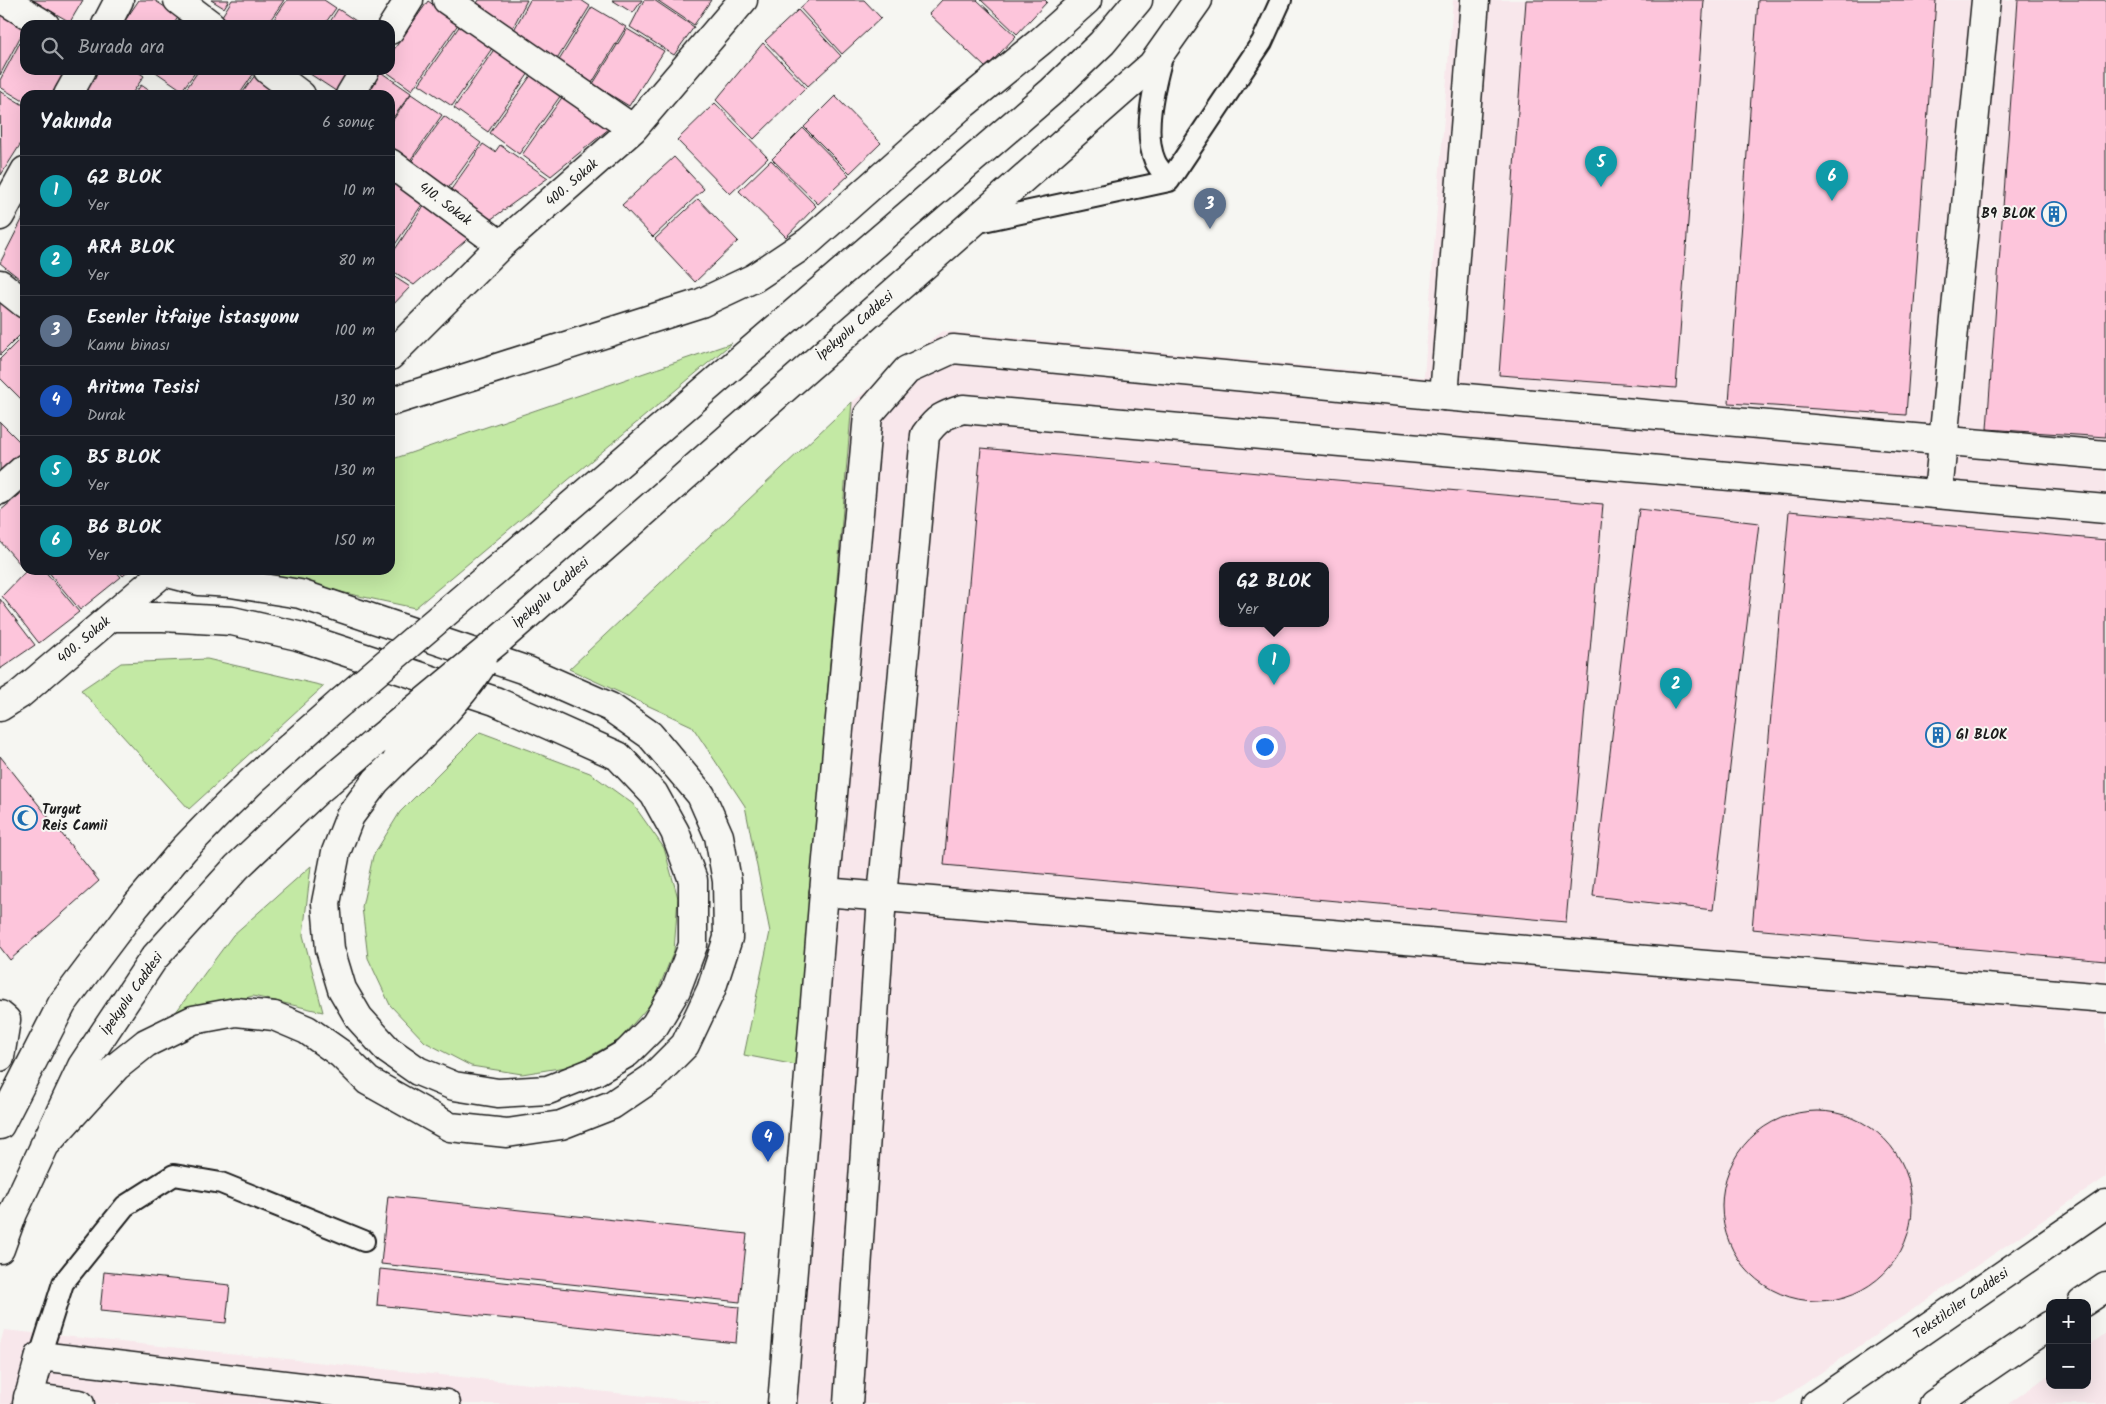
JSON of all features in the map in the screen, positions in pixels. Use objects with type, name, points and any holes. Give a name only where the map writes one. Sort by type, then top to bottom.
[{"type":"main road","points":[[4,0],[37,20]]},
{"type":"main road","points":[[109,20],[119,0]]},
{"type":"main road","points":[[178,0],[204,20]]},
{"type":"main road","points":[[395,22],[409,0]]},
{"type":"main road","points":[[447,0],[633,129]]},
{"type":"main road","name":"400. Sokak","points":[[395,350],[501,245],[633,129],[743,0]]},
{"type":"main road","points":[[395,400],[701,304],[754,278],[808,242],[960,108],[1042,41],[1087,0]]},
{"type":"main road","points":[[0,1125],[62,1004],[135,907],[184,849],[217,815],[254,779],[341,702],[1052,91],[1102,43],[1138,0]]},
{"type":"main road","name":"İpekyolu Caddesi","points":[[0,1249],[13,1213],[82,1066],[154,958],[237,867],[315,794],[499,640],[1152,65],[1198,0]]},
{"type":"main road","points":[[1444,396],[1475,0]]},
{"type":"main road","points":[[1938,494],[1986,0]]},
{"type":"main road","points":[[71,90],[79,75]]},
{"type":"main road","points":[[275,75],[294,90]]},
{"type":"main road","points":[[353,90],[363,75]]},
{"type":"main road","name":"410. Sokak","points":[[395,166],[501,245]]},
{"type":"main road","points":[[0,216],[20,180]]},
{"type":"main road","points":[[0,284],[20,300]]},
{"type":"main road","points":[[782,1404],[824,892],[868,415],[907,370],[953,350],[2106,455]]},
{"type":"main road","points":[[848,1404],[882,897],[925,435],[934,422],[947,414],[963,409],[2106,509]]},
{"type":"main road","points":[[0,490],[20,472]]},
{"type":"main road","name":"400. Sokak","points":[[0,707],[19,695],[160,575]]},
{"type":"main road","points":[[44,1146],[109,1074],[146,1043],[193,1020],[236,1012],[274,1016],[307,1030],[340,1054],[368,1081],[450,1127],[507,1133],[560,1125],[612,1105],[652,1078],[685,1045],[712,990],[728,938],[726,881],[719,836],[701,794],[650,735],[610,707],[528,671],[300,594],[231,583],[199,581],[179,575]]},
{"type":"main road","points":[[112,617],[163,617],[232,621],[298,636],[495,701],[618,756],[654,794],[675,832],[693,880],[694,944],[676,990],[655,1024],[627,1053],[596,1071],[548,1090],[498,1093],[454,1086],[418,1071],[388,1050],[359,1018],[342,989],[330,949],[326,903],[336,852],[350,816],[376,781],[464,693],[499,640]]},
{"type":"main road","points":[[824,892],[2106,998]]},
{"type":"main road","points":[[0,1015],[6,1020],[0,1057]]},
{"type":"main road","name":"Tekstilciler Caddesi","points":[[1816,1404],[2106,1204]]},
{"type":"main road","points":[[2088,1299],[2106,1287]]},
{"type":"main road","points":[[1934,1404],[2046,1328]]},
{"type":"main road","points":[[80,1404],[27,1400],[40,1356],[446,1404]]},
{"type":"lane","points":[[974,223],[1169,181],[1262,42],[1281,0]]},
{"type":"lane","points":[[1165,47],[1154,89],[1150,138],[1155,161],[1169,181]]},
{"type":"lane","points":[[40,1356],[63,1283],[125,1206],[174,1175],[221,1183],[364,1241]]},
{"type":"shaded area","points":[[1453,0],[2106,0],[2106,1177],[1775,1404],[768,1404],[852,402],[942,331],[1424,377]]},
{"type":"shaded area","points":[[4,1330],[723,1404],[0,1404],[0,1344]]},
{"type":"shaded area","points":[[2106,1333],[2106,1404],[2008,1404],[2046,1377],[2046,1389],[2091,1389],[2091,1344]]},
{"type":"green space","points":[[732,343],[415,608],[261,575],[395,575],[395,458]]},
{"type":"green space","points":[[852,402],[796,1065],[744,1055],[770,932],[745,806],[692,726],[569,669]]},
{"type":"green space","points":[[207,659],[324,686],[189,809],[81,690],[121,663]]},
{"type":"green space","points":[[480,732],[590,773],[633,804],[664,848],[678,898],[674,951],[654,1000],[619,1040],[572,1066],[522,1074],[471,1066],[425,1042],[390,1005],[368,958],[362,907],[373,856],[400,812]]},
{"type":"green space","points":[[311,866],[303,935],[323,1012],[253,996],[173,1016],[233,935]]},
{"type":"building","points":[[32,0],[83,0],[71,20],[67,20]]},
{"type":"building","points":[[139,0],[154,0],[179,16],[176,20],[125,20]]},
{"type":"building","points":[[211,0],[229,0],[224,8]]},
{"type":"building","points":[[232,0],[284,0],[270,20],[228,20],[222,16]]},
{"type":"building","points":[[287,0],[324,0],[336,8],[328,20],[273,20]]},
{"type":"building","points":[[479,0],[527,0],[512,29],[476,5]]},
{"type":"building","points":[[530,0],[581,0],[590,6],[556,61],[514,30]]},
{"type":"building","points":[[612,0],[642,0],[633,13]]},
{"type":"building","points":[[644,0],[654,0],[694,27],[674,55],[630,27]]},
{"type":"building","points":[[657,0],[711,0],[694,25]]},
{"type":"building","points":[[809,0],[864,0],[881,18],[842,54],[800,8]]},
{"type":"building","points":[[942,0],[977,0],[1016,36],[986,68],[929,14]]},
{"type":"building","points":[[981,0],[1045,0],[1047,2],[1017,34]]},
{"type":"building","points":[[1526,0],[1704,0],[1676,388],[1499,375]]},
{"type":"building","points":[[1758,0],[1936,0],[1906,415],[1729,403]]},
{"type":"building","name":"B9 BLOK","points":[[2018,0],[2106,0],[2106,437],[1987,429]]},
{"type":"building","points":[[428,1],[459,23],[412,90],[391,75],[395,75],[395,48]]},
{"type":"building","points":[[592,7],[626,27],[592,83],[558,62]]},
{"type":"building","points":[[0,9],[20,24],[20,37],[0,75]]},
{"type":"building","points":[[338,9],[354,20],[331,20]]},
{"type":"building","points":[[798,10],[841,56],[808,86],[765,41]]},
{"type":"building","points":[[461,24],[493,47],[452,106],[419,84]]},
{"type":"building","points":[[627,29],[664,51],[629,106],[593,84]]},
{"type":"building","points":[[20,42],[20,75],[63,75],[54,90],[20,90],[20,99],[0,87],[0,80]]},
{"type":"building","points":[[763,43],[806,88],[754,139],[716,100]]},
{"type":"building","points":[[495,48],[529,73],[488,132],[454,108]]},
{"type":"building","points":[[532,74],[561,95],[519,154],[490,133]]},
{"type":"building","points":[[87,75],[144,76],[134,90],[76,90]]},
{"type":"building","points":[[160,75],[193,75],[182,90]]},
{"type":"building","points":[[196,75],[253,75],[242,90],[185,90]]},
{"type":"building","points":[[255,75],[262,75],[279,90],[245,90]]},
{"type":"building","points":[[312,75],[355,75],[345,90],[334,90]]},
{"type":"building","points":[[376,75],[385,75],[411,93],[395,115],[395,90],[365,90]]},
{"type":"building","points":[[141,85],[148,90],[138,90]]},
{"type":"building","points":[[0,91],[20,103],[20,145],[1,175]]},
{"type":"building","points":[[411,94],[442,115],[409,162],[395,152],[395,117]]},
{"type":"building","points":[[563,96],[610,128],[551,176],[522,155]]},
{"type":"building","points":[[835,96],[881,143],[850,173],[804,127]]},
{"type":"building","points":[[715,103],[768,158],[730,194],[677,140]]},
{"type":"building","points":[[444,116],[481,143],[447,190],[410,163]]},
{"type":"building","points":[[803,128],[849,175],[818,204],[772,159]]},
{"type":"building","points":[[483,144],[495,152],[500,145],[548,178],[490,220],[450,191]]},
{"type":"building","points":[[674,157],[704,189],[653,237],[622,205]]},
{"type":"building","points":[[771,160],[816,206],[786,237],[739,191]]},
{"type":"building","points":[[395,184],[423,203],[395,245]]},
{"type":"building","points":[[698,199],[738,241],[695,282],[655,239]]},
{"type":"building","points":[[425,204],[472,235],[414,285],[395,272],[395,249]]},
{"type":"building","points":[[20,224],[20,279],[0,263]]},
{"type":"building","points":[[395,277],[410,287],[395,303]]},
{"type":"building","points":[[0,293],[20,308],[20,335],[0,355]]},
{"type":"building","points":[[20,339],[20,398],[0,378],[0,359]]},
{"type":"building","points":[[0,422],[20,442],[20,462],[0,473]]},
{"type":"building","points":[[981,448],[1603,504],[1566,922],[944,865]]},
{"type":"building","points":[[20,494],[20,564],[0,541],[0,511]]},
{"type":"building","points":[[1639,509],[1759,523],[1713,910],[1593,896]]},
{"type":"building","name":"G1 BLOK","points":[[1789,511],[2106,540],[2106,961],[1752,929]]},
{"type":"building","points":[[22,575],[48,575],[79,612],[39,643],[2,596]]},
{"type":"building","points":[[51,575],[119,575],[121,577],[80,610]]},
{"type":"building","points":[[0,599],[35,645],[0,669]]},
{"type":"building","name":"Turgut Reis Camii","points":[[0,756],[99,881],[10,960],[0,947]]},
{"type":"building","points":[[1808,1111],[1826,1111],[1845,1115],[1862,1122],[1877,1132],[1891,1146],[1901,1161],[1908,1178],[1912,1206],[1908,1234],[1901,1251],[1891,1266],[1877,1280],[1862,1290],[1845,1297],[1826,1301],[1808,1301],[1789,1297],[1772,1290],[1757,1280],[1743,1266],[1733,1251],[1726,1234],[1722,1215],[1722,1197],[1726,1178],[1733,1161],[1743,1146],[1757,1132],[1772,1122],[1789,1115]]},
{"type":"building","points":[[388,1196],[747,1234],[740,1302],[381,1264]]},
{"type":"building","points":[[380,1269],[739,1307],[736,1343],[377,1305]]},
{"type":"building","points":[[104,1272],[230,1285],[226,1323],[100,1311]]},
{"type":"place","name":"B5 BLOK","points":[[1601,187]]},
{"type":"place","name":"B6 BLOK","points":[[1832,201]]},
{"type":"place","name":"B9 BLOK","points":[[2054,214]]},
{"type":"place","name":"Esenler İtfaiye İstasyonu","points":[[1210,229]]},
{"type":"place","name":"G2 BLOK","points":[[1274,685]]},
{"type":"place","name":"ARA BLOK","points":[[1676,709]]},
{"type":"place","name":"G1 BLOK","points":[[1938,735]]},
{"type":"place","name":"Turgut Reis Camii","points":[[25,818]]},
{"type":"place","name":"Aritma Tesisi","points":[[768,1162]]}]
